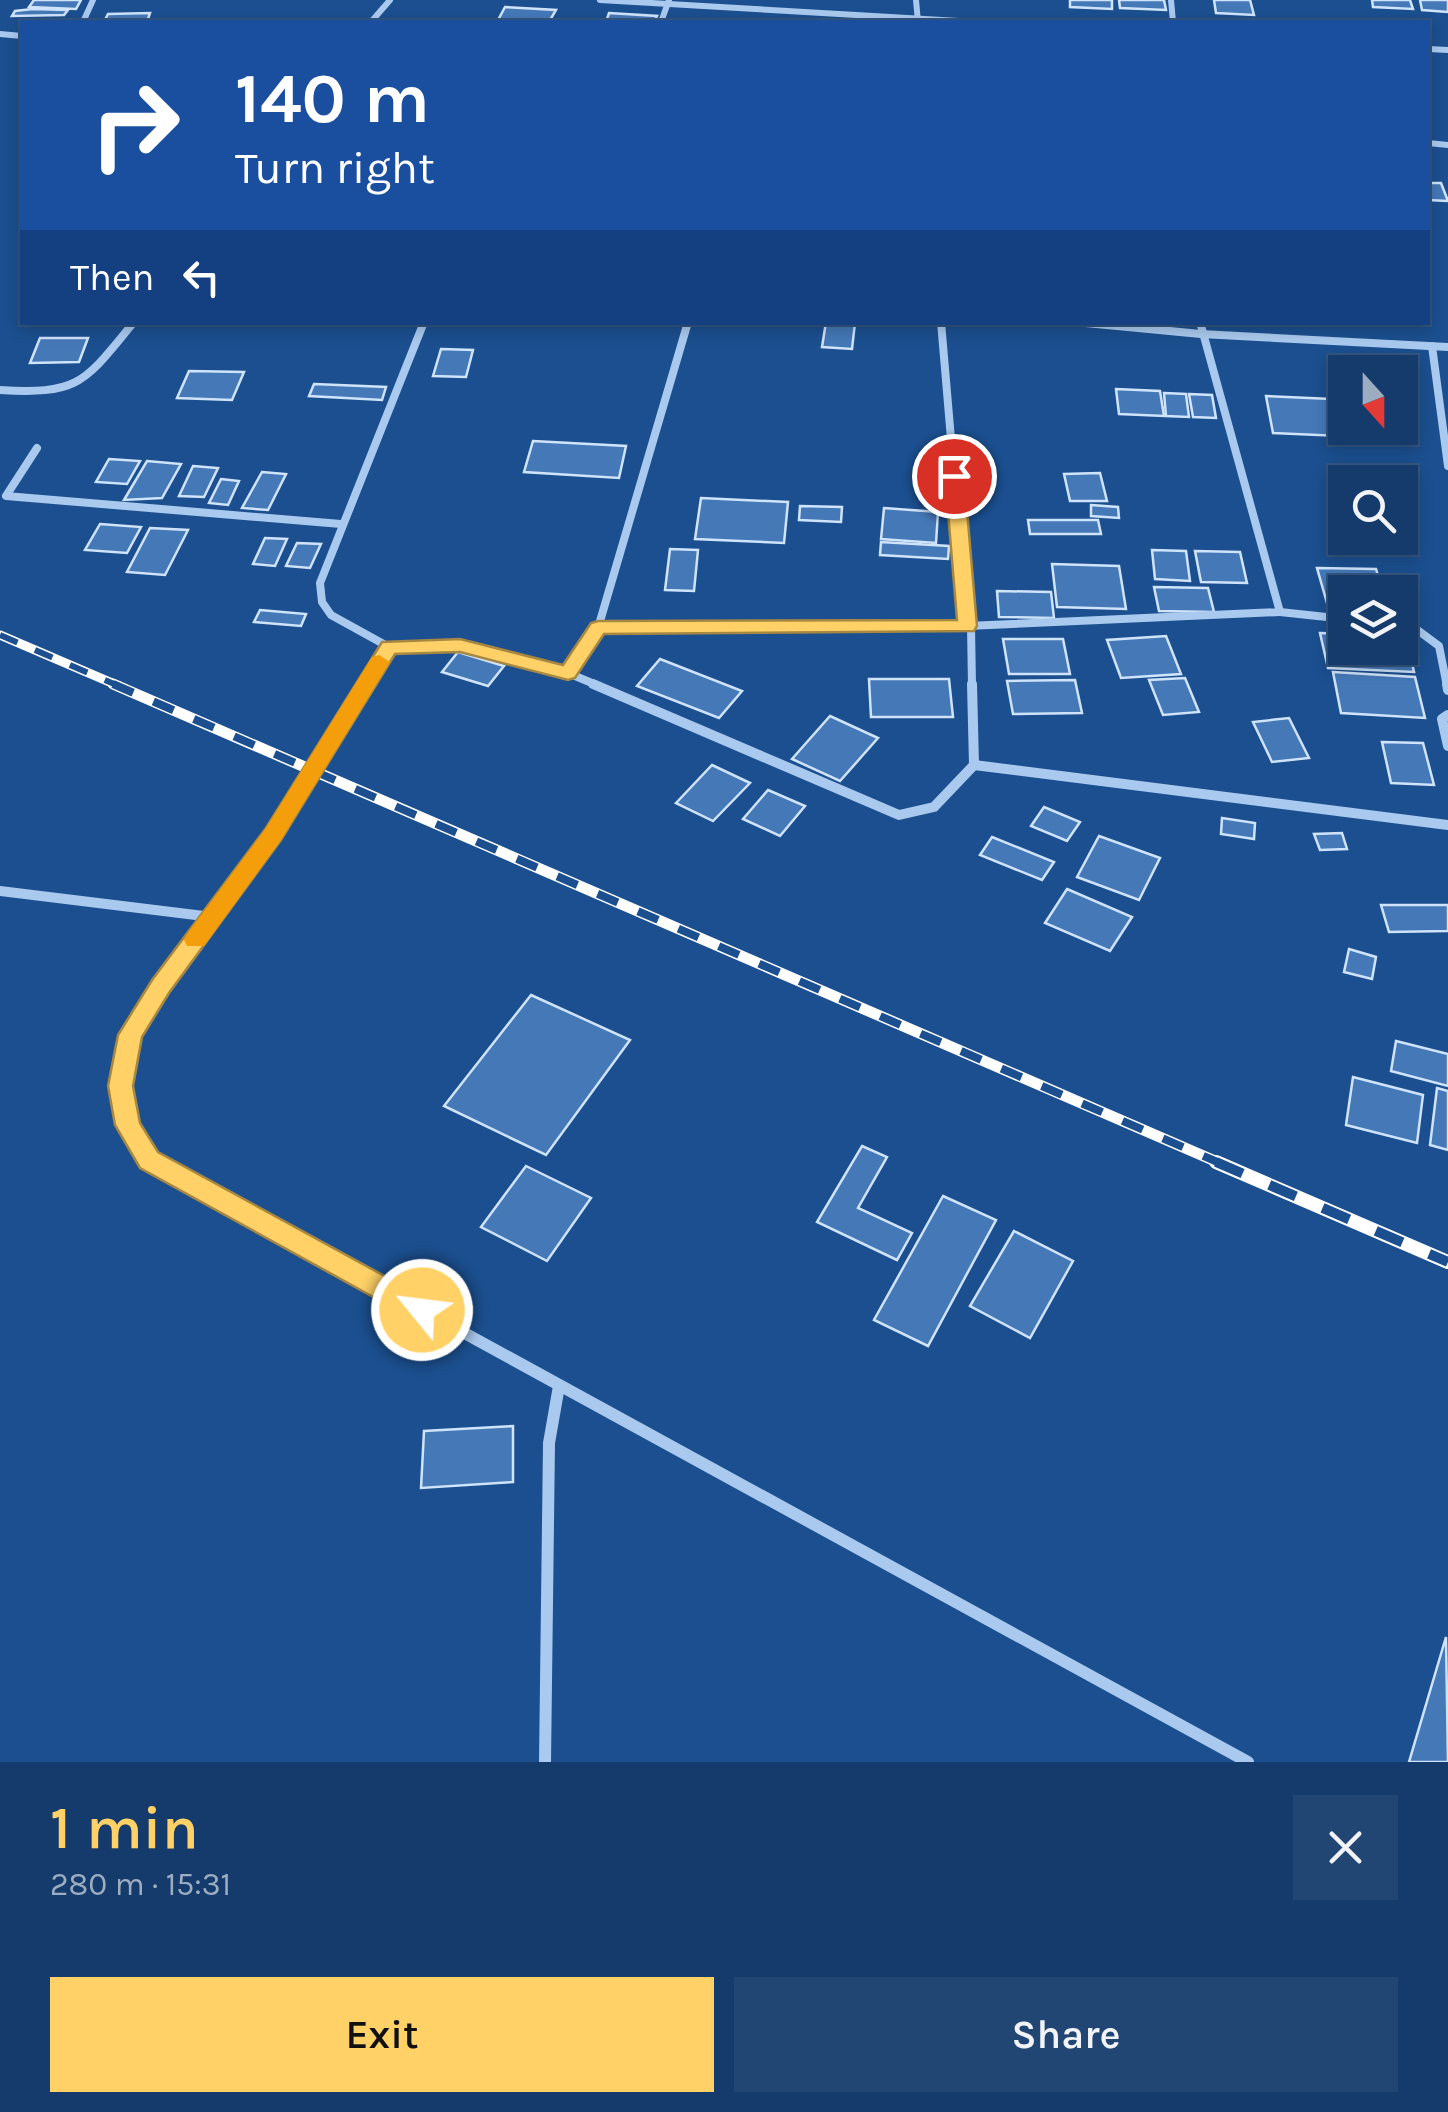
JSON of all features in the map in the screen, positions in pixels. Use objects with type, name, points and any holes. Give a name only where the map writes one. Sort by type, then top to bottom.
[{"type":"street","points":[[373,20],[390,0]]},
{"type":"street","points":[[600,0],[904,20]]},
{"type":"street","points":[[0,390],[53,394],[74,388],[131,325]]},
{"type":"street","points":[[423,325],[320,583],[322,602],[331,615],[389,647],[460,646],[568,673],[900,815],[933,812],[974,765],[969,626],[942,325]]},
{"type":"street","points":[[568,673],[598,628],[687,325]]},
{"type":"street","points":[[1106,325],[1448,347]]},
{"type":"street","points":[[1200,325],[1280,612]]},
{"type":"street","points":[[1432,346],[1448,466]]},
{"type":"street","points":[[37,448],[6,496],[341,524]]},
{"type":"street","points":[[598,628],[969,626],[1280,612],[1328,617]]},
{"type":"street","points":[[1418,630],[1439,646],[1448,690]]},
{"type":"street","points":[[389,647],[274,834],[130,1035],[120,1086],[127,1125],[149,1160],[1248,1762]]},
{"type":"street","points":[[1448,714],[1442,720],[1448,746]]},
{"type":"street","points":[[974,765],[1448,825]]},
{"type":"street","points":[[0,891],[212,917]]},
{"type":"street","points":[[545,1762],[550,1443],[559,1386]]},
{"type":"building","points":[[34,0],[81,0],[76,9],[29,7]]},
{"type":"building","points":[[1070,0],[1112,0],[1112,9],[1070,7]]},
{"type":"building","points":[[1119,0],[1164,0],[1166,10],[1120,8]]},
{"type":"building","points":[[1214,0],[1250,0],[1254,15],[1216,13]]},
{"type":"building","points":[[1372,0],[1410,0],[1413,9],[1373,7]]},
{"type":"building","points":[[1420,0],[1448,0],[1448,12],[1422,10]]},
{"type":"building","points":[[505,7],[556,10],[550,20],[498,20]]},
{"type":"building","points":[[68,10],[64,15],[12,16],[15,11]]},
{"type":"building","points":[[150,13],[148,20],[105,20],[108,14]]},
{"type":"building","points":[[609,13],[657,16],[655,20],[607,20]]},
{"type":"building","points":[[1430,183],[1441,183],[1448,201],[1430,200]]},
{"type":"building","points":[[826,325],[855,325],[852,349],[822,347]]},
{"type":"building","points":[[40,338],[88,338],[79,362],[30,363]]},
{"type":"building","points":[[441,349],[473,350],[466,377],[433,376]]},
{"type":"building","points":[[189,371],[244,372],[232,400],[177,398]]},
{"type":"building","points":[[314,384],[386,387],[382,400],[309,396]]},
{"type":"building","points":[[1116,389],[1160,391],[1164,416],[1119,414]]},
{"type":"building","points":[[1164,393],[1186,394],[1189,417],[1166,416]]},
{"type":"building","points":[[1189,394],[1212,395],[1216,418],[1193,417]]},
{"type":"building","points":[[1266,396],[1328,399],[1328,435],[1273,433]]},
{"type":"building","points":[[533,441],[626,446],[619,478],[524,472]]},
{"type":"building","points":[[109,459],[140,461],[127,484],[96,482]]},
{"type":"building","points":[[147,461],[181,464],[162,498],[124,500]]},
{"type":"building","points":[[193,466],[218,468],[204,497],[179,496]]},
{"type":"building","points":[[262,472],[286,474],[268,510],[242,508]]},
{"type":"building","points":[[1100,473],[1107,501],[1070,501],[1064,474]]},
{"type":"building","points":[[221,479],[239,481],[228,505],[209,503]]},
{"type":"building","points":[[701,498],[788,502],[784,543],[695,539]]},
{"type":"building","points":[[1091,505],[1118,507],[1119,518],[1091,516]]},
{"type":"building","points":[[800,506],[842,507],[841,522],[799,520]]},
{"type":"building","points":[[884,508],[938,512],[936,543],[881,539]]},
{"type":"building","points":[[1028,520],[1098,520],[1101,534],[1030,534]]},
{"type":"building","points":[[100,524],[141,527],[127,553],[85,550]]},
{"type":"building","points":[[150,528],[188,530],[165,575],[127,572]]},
{"type":"building","points":[[265,538],[287,539],[275,566],[253,564]]},
{"type":"building","points":[[881,542],[949,546],[948,559],[880,555]]},
{"type":"building","points":[[297,543],[321,544],[310,568],[286,566]]},
{"type":"building","points":[[670,549],[698,550],[694,591],[665,590]]},
{"type":"building","points":[[1152,550],[1186,551],[1190,581],[1155,579]]},
{"type":"building","points":[[1195,551],[1240,552],[1247,583],[1201,582]]},
{"type":"building","points":[[1052,564],[1119,566],[1126,609],[1057,607]]},
{"type":"building","points":[[1317,568],[1376,569],[1378,575],[1328,575],[1328,606]]},
{"type":"building","points":[[1154,587],[1208,588],[1214,612],[1159,611]]},
{"type":"building","points":[[997,591],[1051,592],[1054,618],[999,617]]},
{"type":"building","points":[[260,610],[306,614],[301,626],[254,622]]},
{"type":"building","points":[[1320,633],[1328,633],[1328,665],[1412,665],[1414,672],[1328,668]]},
{"type":"building","points":[[1166,636],[1181,674],[1121,678],[1107,640]]},
{"type":"building","points":[[1003,639],[1063,639],[1070,674],[1009,674]]},
{"type":"building","points":[[458,652],[504,666],[488,686],[442,672]]},
{"type":"building","points":[[660,659],[742,691],[719,718],[637,686]]},
{"type":"building","points":[[1333,672],[1415,677],[1425,718],[1341,713]]},
{"type":"building","points":[[1185,678],[1199,712],[1163,715],[1149,680]]},
{"type":"building","points":[[869,679],[949,679],[953,717],[871,717]]},
{"type":"building","points":[[1075,680],[1082,713],[1013,714],[1007,681]]},
{"type":"building","points":[[830,716],[878,738],[840,781],[792,759]]},
{"type":"building","points":[[1289,718],[1309,758],[1272,762],[1253,722]]},
{"type":"building","points":[[1382,742],[1423,743],[1434,785],[1391,783]]},
{"type":"building","points":[[712,765],[750,783],[713,821],[676,803]]},
{"type":"building","points":[[768,790],[805,806],[780,836],[743,819]]},
{"type":"building","points":[[1044,807],[1080,822],[1067,841],[1031,826]]},
{"type":"building","points":[[1222,818],[1255,823],[1254,839],[1221,834]]},
{"type":"building","points":[[1342,833],[1347,849],[1320,850],[1314,834]]},
{"type":"building","points":[[1099,836],[1160,858],[1139,900],[1077,877]]},
{"type":"building","points":[[992,837],[1054,862],[1042,880],[980,855]]},
{"type":"building","points":[[1067,889],[1132,917],[1110,951],[1045,923]]},
{"type":"building","points":[[1381,905],[1448,905],[1448,931],[1389,932]]},
{"type":"building","points":[[1349,949],[1376,957],[1372,979],[1344,972]]},
{"type":"building","points":[[531,995],[630,1040],[546,1155],[444,1106]]},
{"type":"building","points":[[1396,1041],[1448,1054],[1448,1086],[1391,1071]]},
{"type":"building","points":[[1353,1077],[1423,1095],[1417,1143],[1346,1125]]},
{"type":"building","points":[[1437,1088],[1448,1091],[1448,1150],[1430,1145]]},
{"type":"building","points":[[862,1146],[887,1157],[858,1208],[912,1233],[897,1260],[817,1222]]},
{"type":"building","points":[[526,1166],[591,1198],[547,1261],[481,1227]]},
{"type":"building","points":[[943,1196],[996,1220],[928,1346],[874,1320]]},
{"type":"building","points":[[1014,1231],[1073,1261],[1030,1338],[970,1306]]},
{"type":"building","points":[[513,1426],[513,1482],[421,1488],[424,1431]]},
{"type":"building","points":[[1446,1637],[1448,1762],[1409,1762]]},
{"type":"railway","points":[[0,635],[119,686]]},
{"type":"railway","points":[[113,684],[1222,1164]]},
{"type":"railway","points":[[1216,1162],[1448,1262]]},
{"type":"slow traffic","points":[[195,940],[274,834],[379,662]]},
{"type":"route","points":[[422,1310],[149,1160],[127,1125],[120,1086],[130,1035],[274,834],[389,647],[460,646],[568,673],[598,628],[967,626],[954,476]]}]
